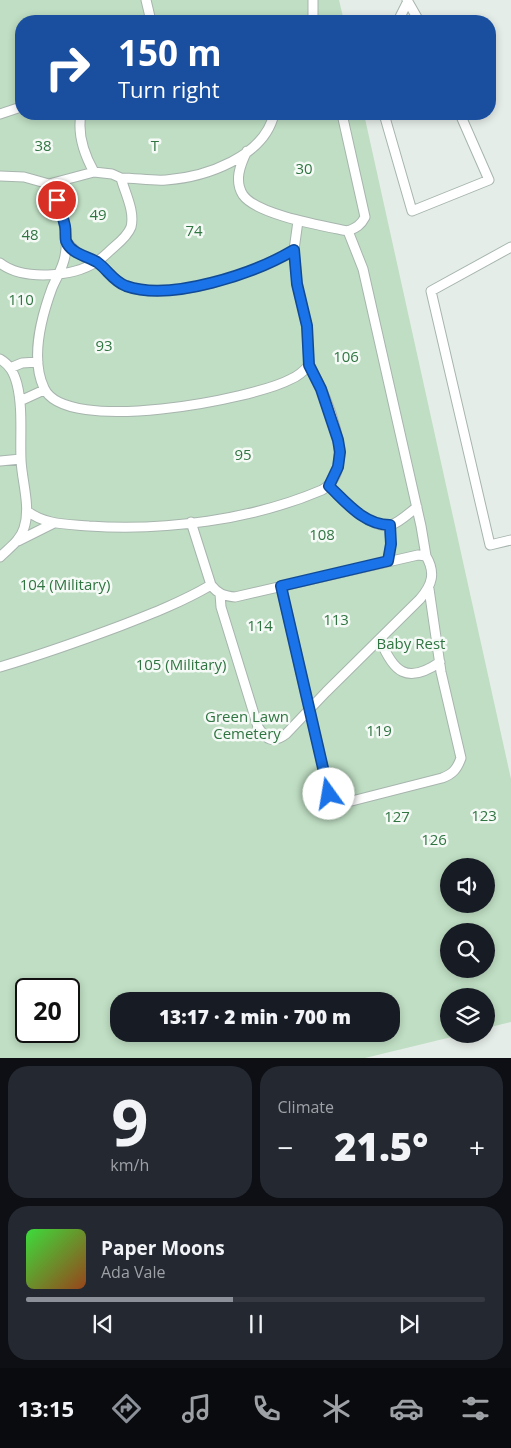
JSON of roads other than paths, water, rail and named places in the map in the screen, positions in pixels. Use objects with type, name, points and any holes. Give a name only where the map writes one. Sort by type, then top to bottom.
[{"type":"lane","points":[[146,0],[150,10]]},
{"type":"lane","points":[[150,0],[150,15]]},
{"type":"lane","points":[[401,15],[408,0]]},
{"type":"lane","points":[[408,0],[416,15]]},
{"type":"lane","points":[[0,114],[15,109]]},
{"type":"lane","points":[[81,120],[81,144],[94,172]]},
{"type":"lane","points":[[0,176],[24,177],[49,184],[94,172],[112,174],[120,178],[166,180],[189,177],[210,172],[247,152],[261,140],[272,120]]},
{"type":"lane","points":[[247,152],[241,163],[238,175],[242,194],[249,202],[298,221],[348,231],[362,223],[365,217],[343,120]]},
{"type":"lane","points":[[386,120],[412,211],[489,180],[463,120]]},
{"type":"lane","points":[[0,263],[16,271],[58,274],[80,269],[96,262],[118,244],[130,228],[132,218],[120,178]]},
{"type":"lane","points":[[49,184],[61,212],[66,241],[65,256],[50,294],[40,334],[38,362],[40,376],[44,390],[54,399],[68,406],[108,411],[161,409],[220,400],[275,386],[300,374],[309,365]]},
{"type":"lane","points":[[26,511],[39,519],[54,523],[110,527],[191,522],[238,516],[270,508],[312,494],[329,486],[338,467],[340,452],[338,440],[321,389],[309,365],[307,326],[297,284],[294,250],[298,221]]},
{"type":"lane","points":[[281,586],[329,794],[334,800],[340,804],[346,803],[451,774],[461,758],[440,662],[429,589],[432,578],[430,564],[426,556],[417,507],[363,269],[348,231]]},
{"type":"lane","points":[[66,241],[78,253],[96,262],[115,280],[125,286],[136,289],[167,290],[210,283],[253,270],[294,250]]},
{"type":"lane","points":[[511,247],[431,291],[490,545],[511,540]]},
{"type":"lane","points":[[0,359],[10,368],[17,384],[20,401],[21,459],[26,511],[24,530],[16,543]]},
{"type":"lane","points":[[10,368],[22,363],[38,362]]},
{"type":"lane","points":[[20,401],[44,390]]},
{"type":"lane","points":[[0,461],[21,459]]},
{"type":"lane","points":[[329,486],[367,520],[375,524],[390,525],[417,507]]},
{"type":"lane","points":[[191,522],[211,585],[220,594],[235,597],[388,561],[418,555],[426,556]]},
{"type":"lane","points":[[0,557],[16,543],[54,523]]},
{"type":"lane","points":[[388,561],[391,544],[390,525]]},
{"type":"lane","points":[[0,667],[93,636],[192,597],[211,585]]},
{"type":"lane","points":[[220,594],[224,616],[258,727],[263,736],[278,739],[286,734],[429,589]]},
{"type":"lane","points":[[380,639],[394,665],[403,673],[421,672],[440,662]]},
{"type":"park label","name":"38","points":[[43,145]]},
{"type":"park label","name":"T","points":[[155,145]]},
{"type":"park label","name":"30","points":[[304,168]]},
{"type":"park label","name":"49","points":[[98,214]]},
{"type":"park label","name":"74","points":[[194,230]]},
{"type":"park label","name":"48","points":[[30,234]]},
{"type":"park label","name":"110","points":[[21,299]]},
{"type":"park label","name":"93","points":[[104,345]]},
{"type":"park label","name":"106","points":[[346,356]]},
{"type":"park label","name":"95","points":[[243,454]]},
{"type":"park label","name":"108","points":[[322,534]]},
{"type":"park label","name":"104 (Military)","points":[[65,584]]},
{"type":"park label","name":"113","points":[[336,619]]},
{"type":"park label","name":"114","points":[[260,625]]},
{"type":"park label","name":"Baby Rest","points":[[411,643]]},
{"type":"park label","name":"105 (Military)","points":[[181,664]]},
{"type":"park label","name":"Green Lawn Cemetery","points":[[247,724]]},
{"type":"park label","name":"119","points":[[379,730]]},
{"type":"park label","name":"123","points":[[484,815]]},
{"type":"park label","name":"127","points":[[397,816]]},
{"type":"park label","name":"126","points":[[434,839]]}]
